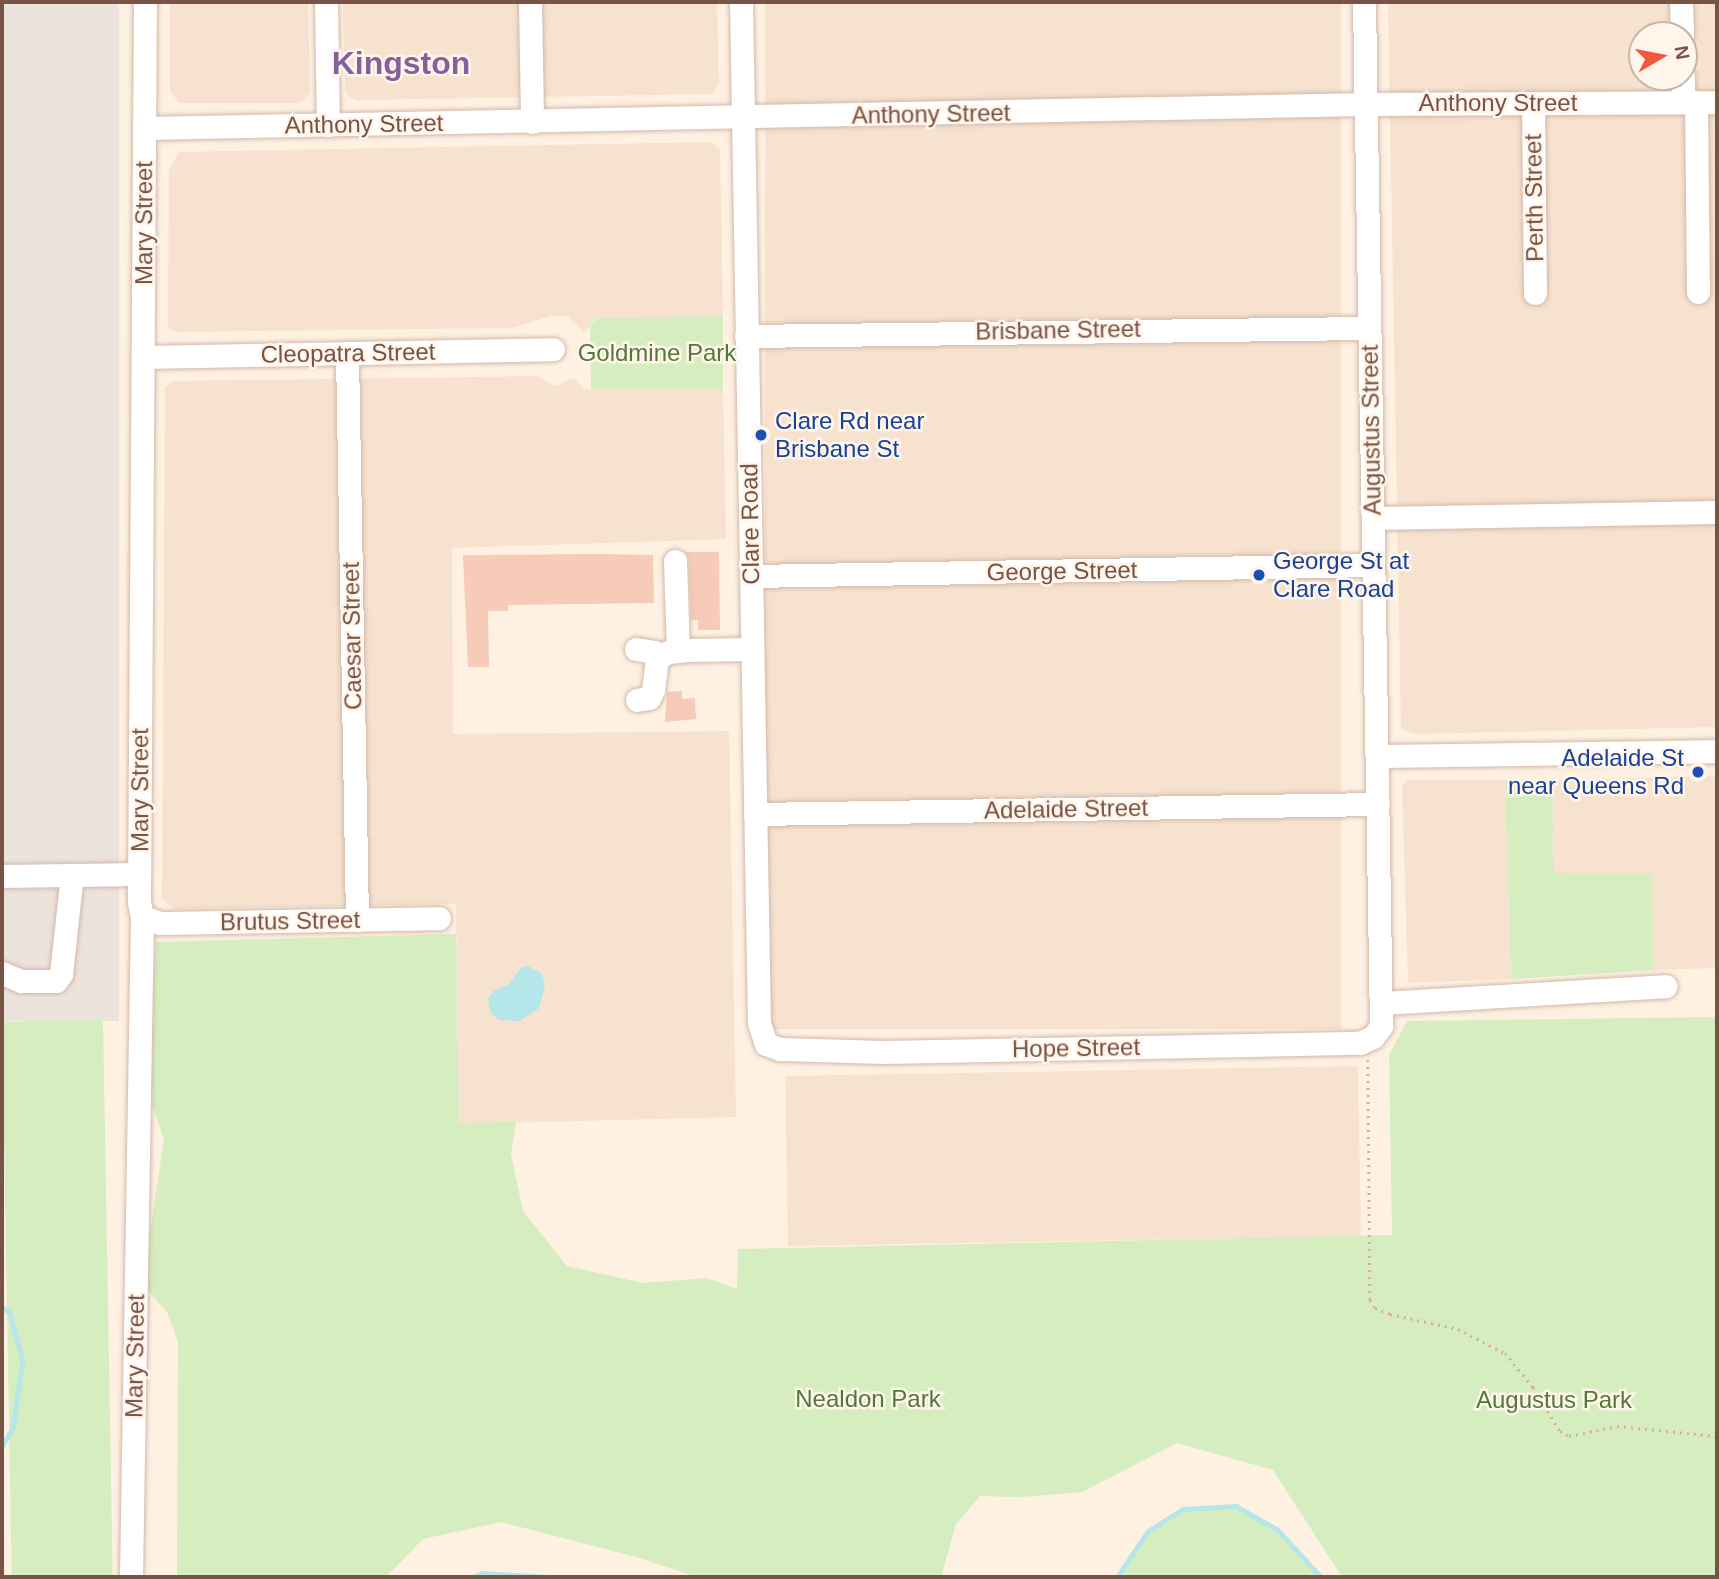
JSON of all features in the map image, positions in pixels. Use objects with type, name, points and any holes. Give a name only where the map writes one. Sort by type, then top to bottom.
[{"type":"street","name":"Mary Street","points":[[131,1577],[142,917],[139,873],[145,2]]},
{"type":"street","points":[[326,2],[328,125]]},
{"type":"street","points":[[530,2],[532,122]]},
{"type":"street","name":"Clare Road","points":[[741,2],[758,1023],[765,1044]]},
{"type":"street","name":"Augustus Street","points":[[1364,2],[1378,804],[1378,1022]]},
{"type":"street","points":[[1681,2],[1682,21]]},
{"type":"street","name":"Anthony Street","points":[[144,128],[1366,104],[1699,102]]},
{"type":"street","points":[[1699,102],[1699,292]]},
{"type":"street","name":"Perth Street","points":[[1533,103],[1535,293]]},
{"type":"street","name":"Brisbane Street","points":[[746,335],[1369,328]]},
{"type":"street","name":"Cleopatra Street","points":[[143,357],[554,349]]},
{"type":"street","name":"Caesar Street","points":[[348,353],[357,920]]},
{"type":"street","points":[[1373,518],[1717,512]]},
{"type":"street","points":[[637,700],[649,698],[653,690],[657,653],[675,561]]},
{"type":"street","name":"George Street","points":[[751,576],[1373,565]]},
{"type":"street","points":[[657,653],[752,649]]},
{"type":"street","points":[[1377,756],[1717,751]]},
{"type":"street","name":"Adelaide Street","points":[[755,814],[1378,804]]},
{"type":"street","points":[[2,876],[139,873]]},
{"type":"street","points":[[2,973],[21,981],[56,981],[61,974],[72,875]]},
{"type":"street","name":"Brutus Street","points":[[142,917],[160,923],[439,919]]},
{"type":"street","name":"Hope Street","points":[[765,1044],[782,1049],[884,1052],[1360,1043],[1378,1022],[1665,986]]},
{"type":"path","points":[[1378,1022],[1366,1067],[1370,1300],[1375,1308],[1390,1314],[1458,1329],[1505,1353],[1533,1387],[1560,1431],[1569,1436],[1617,1426],[1717,1436]]},
{"type":"shaded area","points":[[2,2],[119,2],[119,1021],[2,1021]]},
{"type":"shaded area","points":[[170,2],[308,2],[310,92],[307,97],[300,103],[179,103],[170,91]]},
{"type":"shaded area","points":[[343,2],[717,2],[719,83],[713,94],[357,100],[349,97],[345,90]]},
{"type":"shaded area","points":[[765,2],[1341,2],[1341,1029],[765,1029]]},
{"type":"shaded area","points":[[1388,2],[1717,2],[1717,727],[1413,734],[1401,729]]},
{"type":"shaded area","points":[[712,142],[720,149],[723,316],[597,318],[584,332],[567,316],[551,316],[512,328],[176,332],[168,327],[169,170],[179,152]]},
{"type":"shaded area","points":[[538,376],[555,386],[574,378],[584,389],[723,389],[726,539],[452,548],[453,734],[729,731],[736,1117],[459,1124],[456,904],[174,909],[162,899],[165,387],[173,381]]},
{"type":"shaded area","points":[[1717,776],[1717,968],[1653,970],[1652,874],[1554,874],[1552,780]]},
{"type":"shaded area","points":[[1408,780],[1505,780],[1511,979],[1408,983],[1402,786]]},
{"type":"shaded area","points":[[1358,1066],[1361,1236],[788,1246],[785,1076]]},
{"type":"green space","name":"Goldmine Park","points":[[723,316],[723,389],[591,389],[590,327],[597,318]]},
{"type":"green space","points":[[1505,780],[1552,780],[1554,873],[1652,874],[1653,970],[1511,979]]},
{"type":"green space","points":[[456,934],[459,1123],[516,1122],[511,1154],[523,1211],[567,1266],[643,1283],[707,1278],[737,1289],[738,1249],[1392,1235],[1389,1055],[1407,1021],[1716,1017],[1717,1577],[1342,1577],[1273,1470],[1177,1443],[1082,1492],[1022,1497],[980,1496],[956,1524],[941,1577],[696,1577],[640,1558],[501,1522],[423,1539],[386,1577],[177,1577],[178,1342],[167,1312],[145,1287],[148,1245],[164,1139],[152,1105],[150,1043],[156,942]]},
{"type":"green space","points":[[103,1020],[113,1577],[12,1577],[2,1022]]},
{"type":"green space","points":[[1236,1506],[1278,1530],[1321,1577],[1117,1577],[1148,1531],[1183,1510]]},
{"type":"water","points":[[528,966],[542,974],[545,985],[539,1008],[520,1021],[499,1020],[490,1012],[488,998],[495,990],[508,985],[522,967]]},
{"type":"building","points":[[686,552],[719,552],[720,630],[698,630],[698,620],[691,620],[689,561]]},
{"type":"building","points":[[463,555],[653,555],[654,603],[508,605],[508,611],[488,611],[489,667],[468,667]]},
{"type":"building","points":[[682,691],[682,699],[695,698],[696,719],[665,722],[667,692]]},
{"type":"waterway","points":[[2,1307],[10,1313],[23,1361],[13,1428],[2,1447]]},
{"type":"waterway","points":[[1117,1577],[1148,1531],[1183,1509],[1236,1506],[1278,1530],[1321,1577]]},
{"type":"waterway","points":[[473,1577],[482,1573],[546,1577]]},
{"type":"place","name":"Clare Rd near Brisbane St","points":[[761,435]]},
{"type":"place","name":"George St at Clare Road","points":[[1259,575]]},
{"type":"place","name":"Adelaide St near Queens Rd","points":[[1698,772]]},
{"type":"district","name":"Kingston","points":[[401,63]]},
{"type":"park label","name":"Nealdon Park","points":[[868,1399]]},
{"type":"park label","name":"Augustus Park","points":[[1554,1400]]}]
